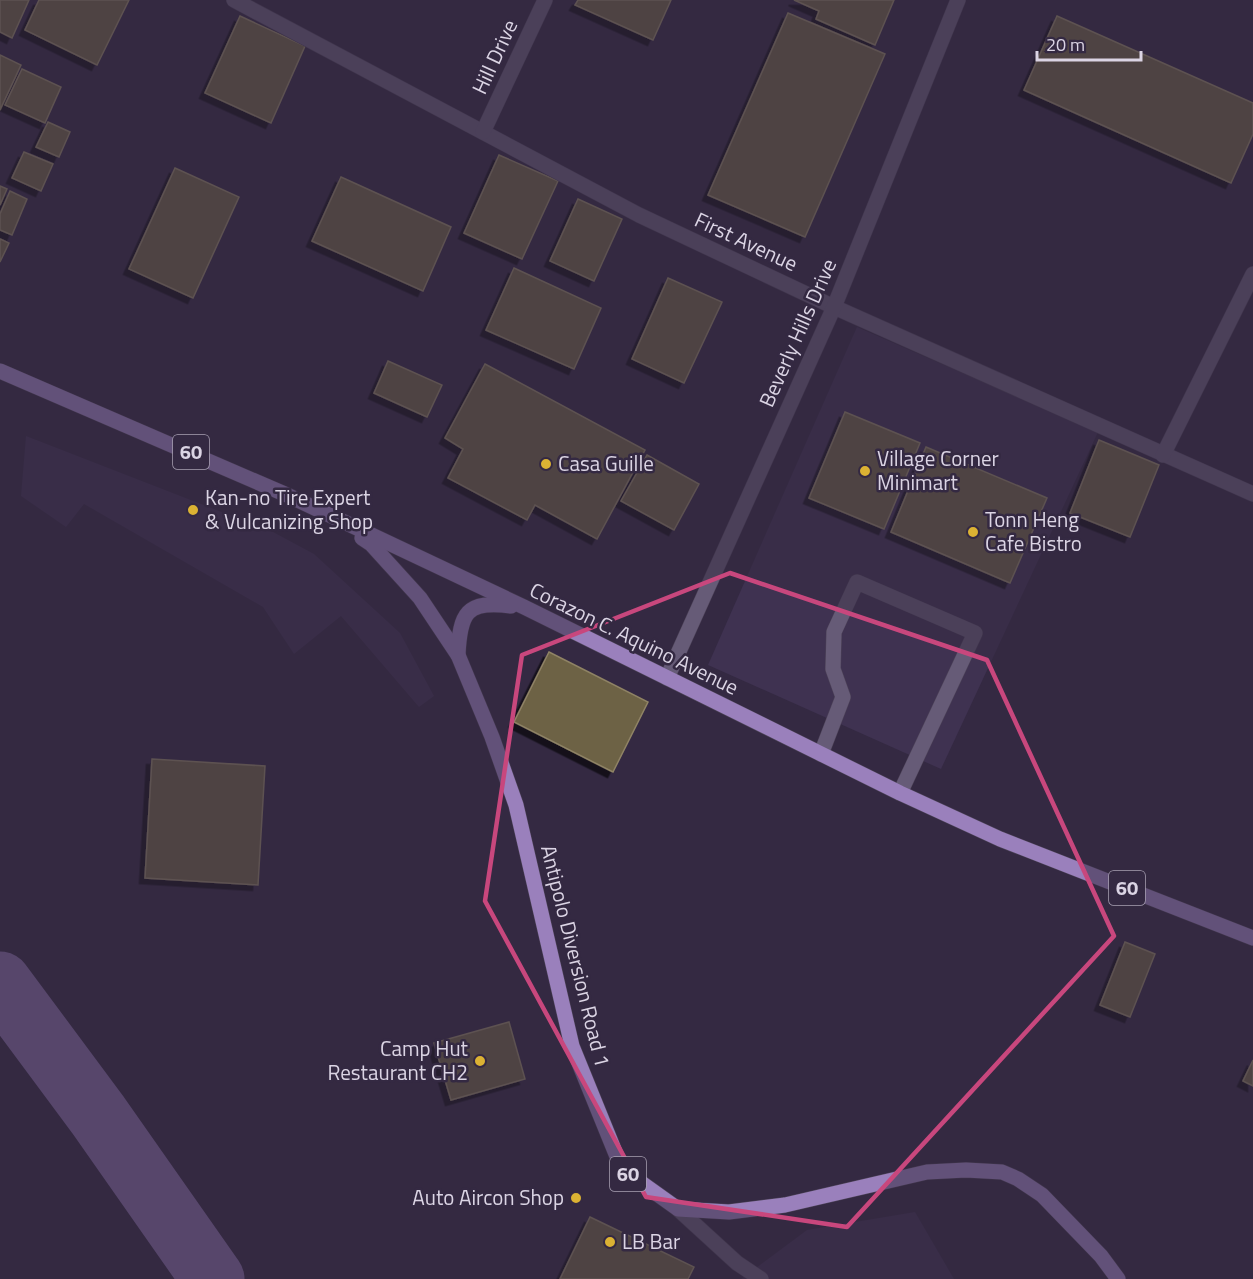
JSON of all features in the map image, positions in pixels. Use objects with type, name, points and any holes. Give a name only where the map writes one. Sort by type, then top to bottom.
[{"type":"main road","name":"Corazon C. Aquino Avenue","points":[[0,371],[192,453],[524,607],[900,793],[1000,839],[1253,938]]},
{"type":"main road","name":"Antipolo Diversion Road 1","points":[[319,512],[371,544],[420,598],[458,655],[492,737],[516,805],[572,1046],[592,1097],[622,1169],[678,1209]]},
{"type":"main road","points":[[458,655],[459,630],[469,611],[476,606],[492,603],[524,607]]},
{"type":"main road","points":[[678,1209],[729,1212],[785,1205],[927,1172],[966,1170],[1002,1172],[1018,1179],[1042,1195],[1101,1256],[1118,1279]]},
{"type":"street","name":"First Avenue","points":[[234,0],[639,215],[834,307],[1253,494]]},
{"type":"street","name":"Hill Drive","points":[[483,132],[545,0]]},
{"type":"street","name":"Beverly Hills Drive","points":[[668,678],[834,307],[958,0]]},
{"type":"street","points":[[1163,455],[1253,274]]},
{"type":"street","points":[[820,754],[843,697],[832,669],[834,632],[857,582],[975,633],[900,793]]},
{"type":"street","points":[[678,1209],[736,1263],[761,1279]]},
{"type":"highlighted area","points":[[730,573],[987,660],[1114,936],[847,1227],[646,1197],[485,901],[522,655]]},
{"type":"shaded area","points":[[857,327],[1098,432],[941,769],[708,665]]},
{"type":"shaded area","points":[[26,436],[273,532],[314,554],[400,633],[434,696],[419,707],[341,616],[294,654],[263,607],[84,504],[66,527],[21,496]]},
{"type":"shaded area","points":[[915,1212],[954,1279],[741,1279],[807,1230]]},
{"type":"building","points":[[0,0],[29,0],[12,38],[0,32]]},
{"type":"building","points":[[39,0],[129,0],[97,65],[25,30]]},
{"type":"building","points":[[578,0],[671,0],[653,40],[575,5]]},
{"type":"building","points":[[794,0],[894,0],[875,45],[816,19],[819,11]]},
{"type":"building","points":[[788,13],[885,54],[805,237],[708,195]]},
{"type":"building","points":[[240,16],[305,46],[271,123],[205,93]]},
{"type":"building","points":[[1057,16],[1253,103],[1253,134],[1231,183],[1024,90]]},
{"type":"building","points":[[0,55],[21,65],[0,110]]},
{"type":"building","points":[[22,69],[61,87],[45,123],[5,105]]},
{"type":"building","points":[[48,122],[70,132],[59,157],[36,147]]},
{"type":"building","points":[[24,152],[53,164],[41,191],[12,178]]},
{"type":"building","points":[[499,155],[558,181],[522,259],[464,233]]},
{"type":"building","points":[[175,168],[239,197],[193,298],[129,269]]},
{"type":"building","points":[[341,177],[451,227],[423,291],[312,241]]},
{"type":"building","points":[[0,186],[7,189],[0,205]]},
{"type":"building","points":[[10,191],[27,199],[12,235],[0,230],[0,214]]},
{"type":"building","points":[[578,199],[622,219],[594,281],[550,261]]},
{"type":"building","points":[[0,239],[9,243],[0,262]]},
{"type":"building","points":[[514,268],[601,308],[574,369],[486,330]]},
{"type":"building","points":[[668,278],[722,302],[684,383],[632,359]]},
{"type":"building","points":[[388,361],[442,385],[427,417],[374,393]]},
{"type":"building","name":"Casa Guille","points":[[485,364],[645,450],[597,539],[535,505],[527,520],[448,478],[463,449],[445,438]]},
{"type":"building","name":"Village Corner Minimart","points":[[845,412],[920,443],[884,529],[809,498]]},
{"type":"building","points":[[1099,440],[1159,465],[1130,537],[1070,513]]},
{"type":"building","points":[[926,447],[1047,498],[1010,583],[891,532]]},
{"type":"building","points":[[647,455],[699,484],[674,530],[621,501]]},
{"type":"building","points":[[549,652],[648,702],[613,772],[514,722]]},
{"type":"building","points":[[152,759],[265,766],[258,885],[145,878]]},
{"type":"building","points":[[1125,942],[1155,954],[1130,1017],[1100,1005]]},
{"type":"building","name":"Camp Hut Restaurant CH2","points":[[509,1022],[525,1079],[451,1100],[434,1043]]},
{"type":"building","points":[[1253,1060],[1253,1086],[1243,1081]]},
{"type":"building","name":"LB Bar","points":[[590,1217],[694,1267],[688,1279],[560,1279]]},
{"type":"waterway","points":[[0,983],[98,1115],[213,1279]]},
{"type":"place","name":"Casa Guille","points":[[546,464]]},
{"type":"place","name":"Village Corner Minimart","points":[[865,471]]},
{"type":"place","name":"Kan-no Tire Expert & Vulcanizing Shop","points":[[193,510]]},
{"type":"place","name":"Tonn Heng Cafe Bistro","points":[[973,532]]},
{"type":"place","name":"Camp Hut Restaurant CH2","points":[[480,1061]]},
{"type":"place","name":"Auto Aircon Shop","points":[[576,1198]]},
{"type":"place","name":"LB Bar","points":[[610,1242]]}]
